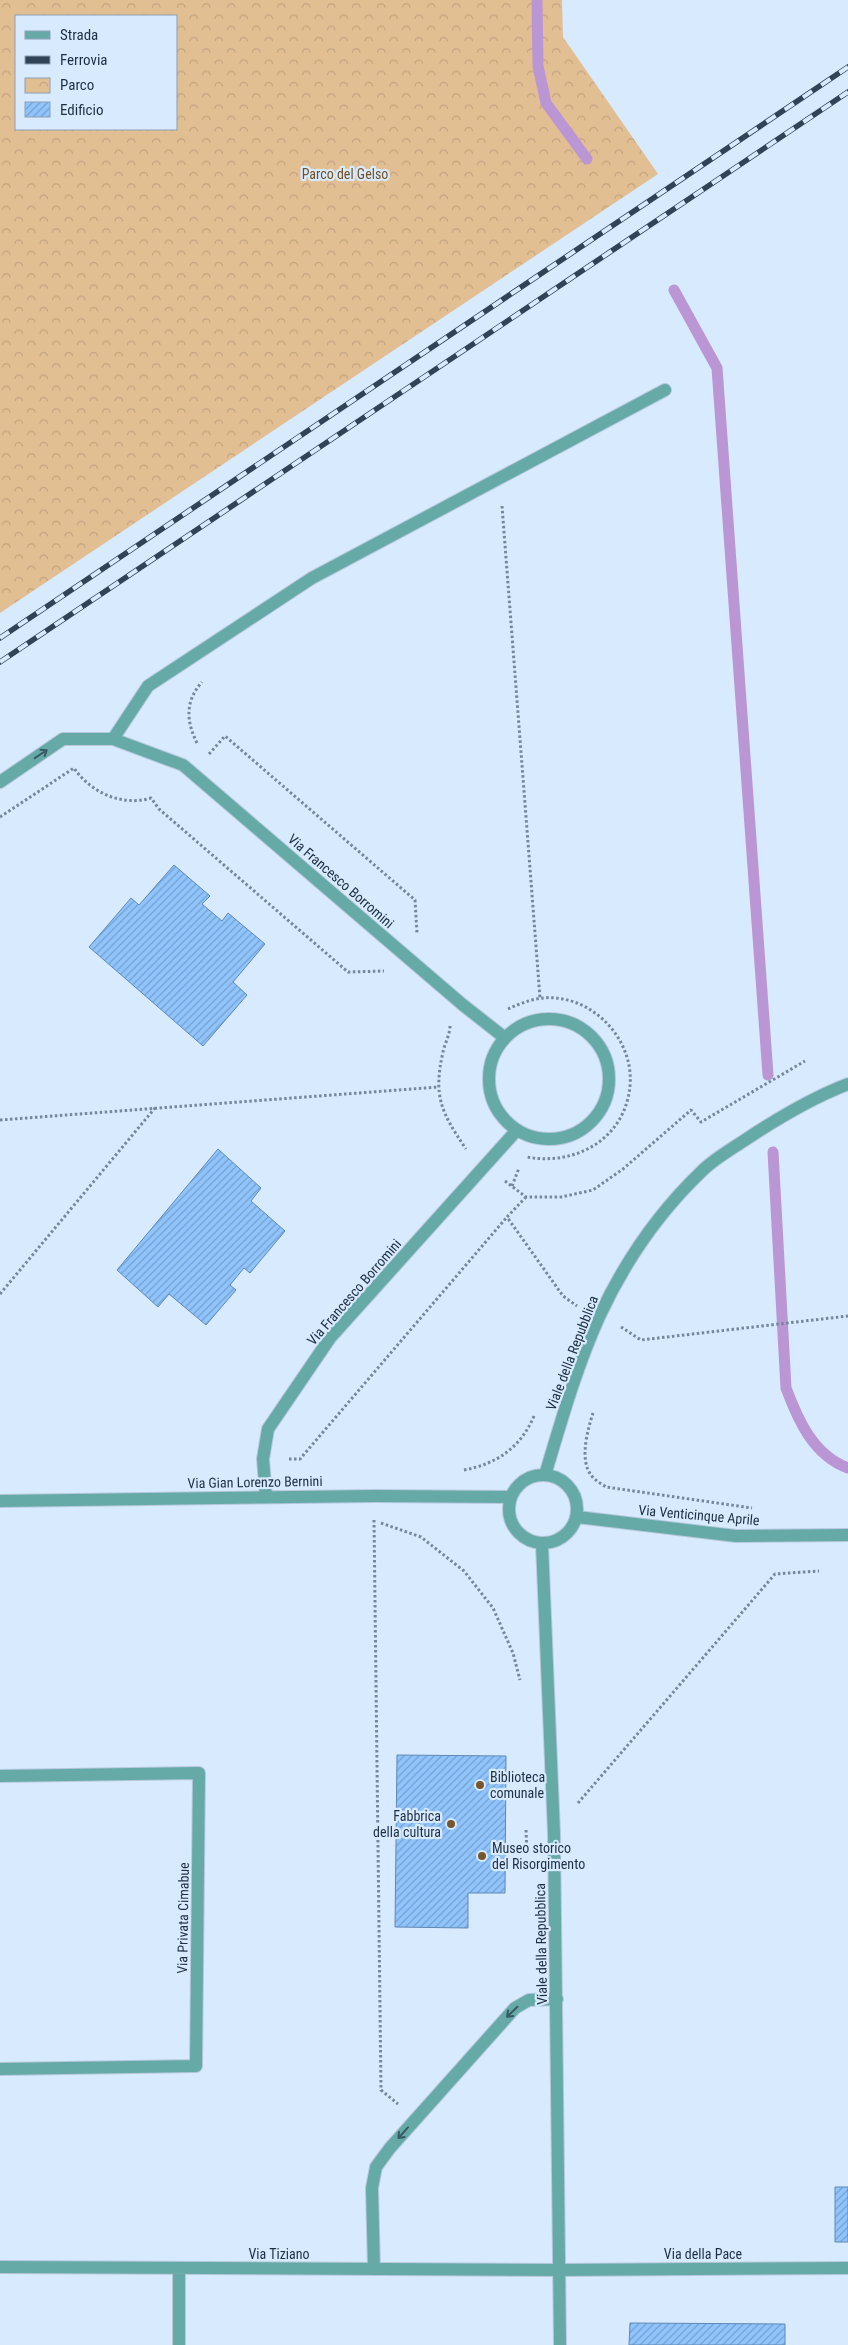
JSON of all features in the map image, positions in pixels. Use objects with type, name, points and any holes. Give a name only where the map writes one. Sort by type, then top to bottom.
[{"type":"street","points":[[0,782],[63,739],[113,739],[148,686],[312,578],[665,390]]},
{"type":"street","name":"Via Francesco Borromini","points":[[113,739],[182,765],[463,1005],[506,1038]]},
{"type":"street","points":[[542,1019],[563,1020],[582,1029],[597,1043],[607,1061],[610,1082],[605,1103],[593,1120],[577,1132],[556,1139],[536,1138],[517,1130],[503,1119],[494,1103],[489,1086],[490,1069],[495,1052],[506,1038],[522,1025],[542,1019]]},
{"type":"street","name":"Viale della Repubblica","points":[[545,1475],[572,1387],[599,1316],[633,1255],[668,1208],[702,1171],[727,1152],[778,1117],[824,1093],[848,1084]]},
{"type":"street","name":"Via Francesco Borromini","points":[[266,1497],[263,1460],[268,1429],[330,1338],[517,1130]]},
{"type":"street","points":[[545,1475],[557,1478],[570,1489],[578,1505],[577,1517],[572,1528],[554,1542],[542,1544],[532,1542],[514,1529],[508,1508],[516,1488],[524,1480],[534,1476],[545,1475]]},
{"type":"street","name":"Via Gian Lorenzo Bernini","points":[[0,1501],[375,1496],[511,1497]]},
{"type":"street","name":"Via Venticinque Aprile","points":[[577,1517],[736,1536],[848,1535]]},
{"type":"street","name":"Viale della Repubblica","points":[[542,1544],[554,1815],[560,2345]]},
{"type":"street","name":"Via Privata Cimabue","points":[[0,1776],[199,1773],[196,2066],[0,2070]]},
{"type":"street","points":[[374,2269],[372,2188],[376,2167],[416,2118],[515,2008],[529,2000],[557,1999]]},
{"type":"street","name":"Via Tiziano","points":[[0,2267],[559,2270]]},
{"type":"street","name":"Via della Pace","points":[[559,2270],[848,2268]]},
{"type":"street","points":[[179,2269],[179,2345]]},
{"type":"path","points":[[493,506],[502,501],[540,998]]},
{"type":"path","points":[[198,745],[188,719],[194,691],[205,680]]},
{"type":"path","points":[[204,750],[208,754],[225,736],[415,900],[417,934]]},
{"type":"path","points":[[0,817],[74,768],[87,783],[113,798],[141,801],[151,798],[159,809],[348,972],[385,971]]},
{"type":"path","points":[[505,1010],[523,1002],[540,998],[557,998],[581,1004],[605,1021],[616,1034],[623,1047],[630,1074],[630,1086],[620,1117],[603,1139],[590,1149],[560,1160],[523,1156]]},
{"type":"path","points":[[443,1021],[451,1027],[443,1051],[438,1087],[446,1118],[469,1153],[526,1197],[561,1197],[593,1190],[623,1169],[691,1110],[701,1122],[805,1061]]},
{"type":"path","points":[[0,1120],[438,1087]]},
{"type":"path","points":[[0,1294],[156,1108]]},
{"type":"path","points":[[512,1186],[520,1164]]},
{"type":"path","points":[[263,1460],[300,1459],[507,1218]]},
{"type":"path","points":[[757,1328],[848,1316]]},
{"type":"path","points":[[616,1333],[619,1326]]},
{"type":"path","points":[[594,1407],[588,1432],[586,1462],[591,1475],[606,1487],[753,1509]]},
{"type":"path","points":[[375,1496],[382,2090],[416,2118]]},
{"type":"path","points":[[374,1520],[421,1537],[464,1571],[493,1608],[513,1653],[523,1689]]},
{"type":"path","points":[[576,1809],[578,1803],[775,1574],[819,1571]]},
{"type":"path","points":[[526,1824],[527,1862]]},
{"type":"green space","name":"Parco del Gelso","points":[[0,0],[562,0],[563,37],[658,174],[0,613]]},
{"type":"building","points":[[174,865],[210,896],[202,904],[222,921],[228,913],[265,944],[233,982],[247,995],[203,1046],[89,947],[131,898],[139,905]]},
{"type":"building","points":[[218,1149],[261,1188],[251,1201],[285,1231],[250,1273],[244,1268],[230,1285],[236,1290],[206,1325],[169,1294],[158,1307],[117,1270]]},
{"type":"building","name":"Fabbrica della cultura","points":[[397,1755],[506,1756],[505,1893],[468,1893],[468,1928],[395,1927]]},
{"type":"building","points":[[835,2187],[848,2187],[848,2242],[835,2242]]},
{"type":"building","points":[[630,2323],[785,2324],[785,2345],[629,2345]]},
{"type":"waterway","points":[[537,0],[538,66],[546,103],[587,159]]},
{"type":"waterway","points":[[674,290],[717,368],[768,1075]]},
{"type":"waterway","points":[[773,1152],[786,1388],[808,1435],[825,1455],[848,1468]]},
{"type":"railway","points":[[0,638],[848,67]]},
{"type":"railway","points":[[0,662],[848,92]]},
{"type":"place","name":"Biblioteca comunale","points":[[480,1785]]},
{"type":"place","name":"Fabbrica della cultura","points":[[451,1824]]},
{"type":"place","name":"Museo storico del Risorgimento","points":[[482,1856]]}]
